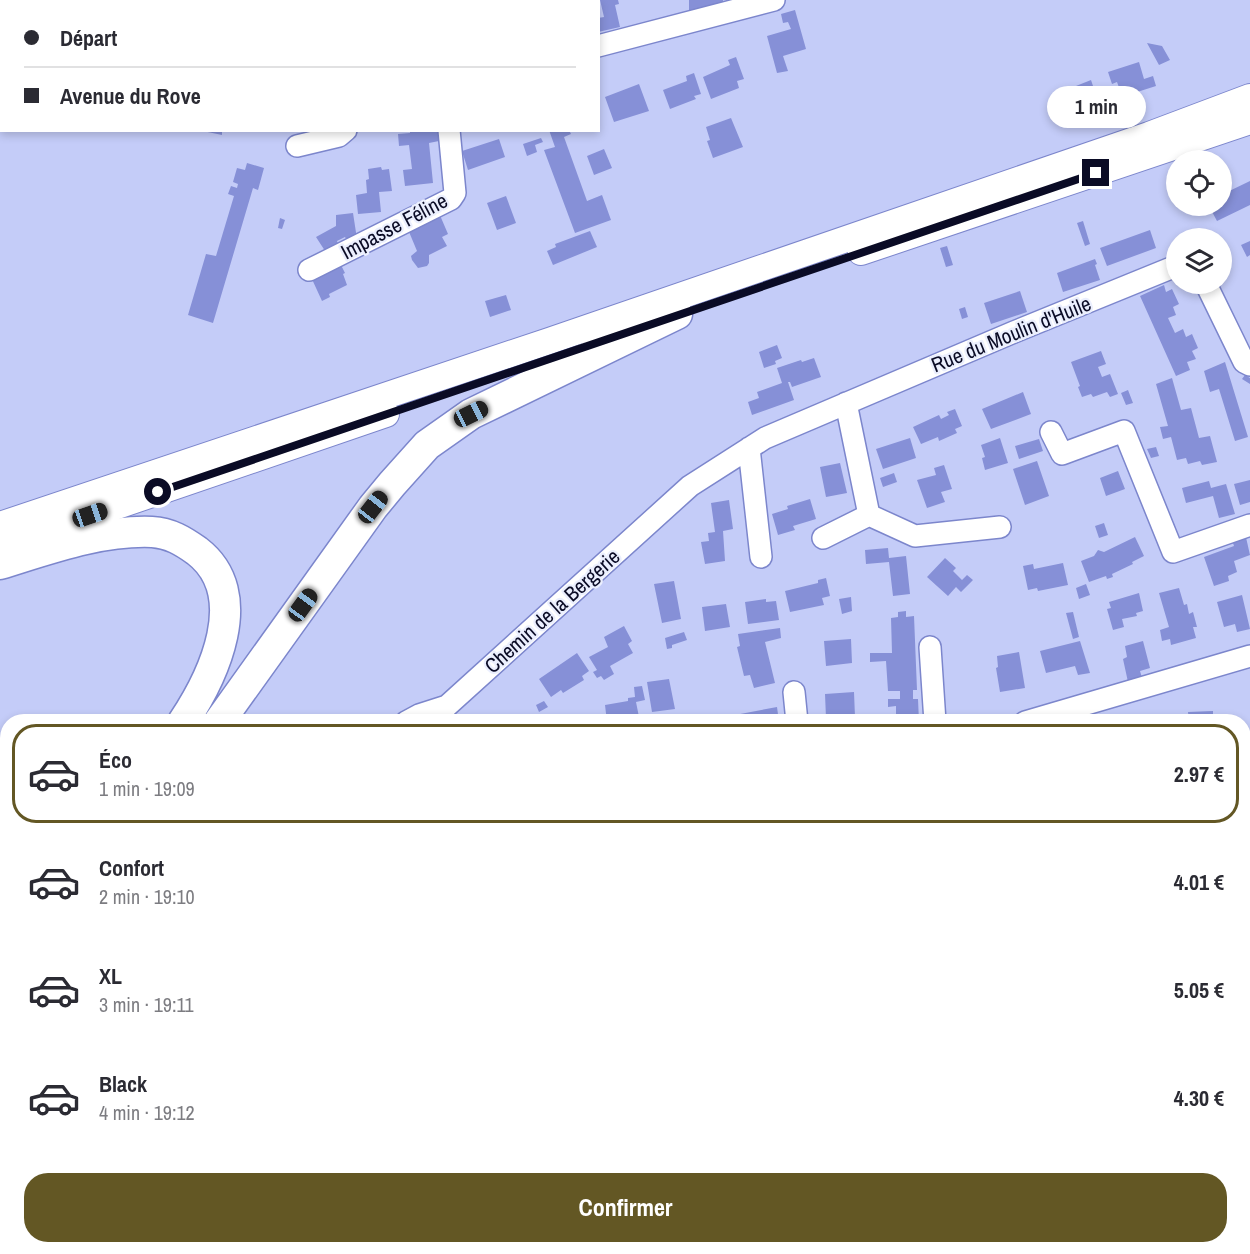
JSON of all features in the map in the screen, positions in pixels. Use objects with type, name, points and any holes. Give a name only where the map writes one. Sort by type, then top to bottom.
[{"type":"highway","points":[[225,714],[373,507],[427,445],[471,414],[677,314]]},
{"type":"highway","points":[[0,564],[80,540],[123,533],[153,532],[171,535],[187,543],[203,556],[217,576],[224,599],[224,632],[218,654],[188,714]]},
{"type":"main road","points":[[0,525],[560,337],[1149,135],[1250,97]]},
{"type":"main road","points":[[0,546],[1250,121]]},
{"type":"street","points":[[600,45],[774,0]]},
{"type":"street","points":[[297,146],[339,136],[344,132]]},
{"type":"street","name":"Impasse Féline","points":[[309,270],[452,199],[455,193],[449,132]]},
{"type":"street","name":"Rue du Moulin d'Huile","points":[[750,448],[765,438],[846,403],[1166,270]]},
{"type":"street","points":[[1211,294],[1244,362],[1250,365]]},
{"type":"street","points":[[846,403],[870,514]]},
{"type":"street","points":[[1051,432],[1062,454],[1124,431],[1173,552],[1250,525]]},
{"type":"street","points":[[750,448],[761,557]]},
{"type":"street","name":"Chemin de la Bergerie","points":[[423,714],[447,706],[690,486],[750,448]]},
{"type":"street","points":[[870,514],[915,536],[1000,527]]},
{"type":"street","points":[[823,538],[870,514]]},
{"type":"street","points":[[930,646],[934,714]]},
{"type":"street","points":[[1052,714],[1250,656]]},
{"type":"street","points":[[794,692],[796,714]]},
{"type":"building","points":[[600,0],[618,0],[619,4],[615,5],[620,27],[600,32],[600,18],[604,17]]},
{"type":"building","points":[[689,0],[723,0],[723,6],[689,17]]},
{"type":"building","points":[[795,10],[806,49],[783,56],[788,71],[777,73],[767,36],[791,29],[788,22],[783,23],[781,14]]},
{"type":"building","points":[[1147,43],[1162,46],[1170,60],[1159,65]]},
{"type":"building","points":[[736,57],[744,79],[737,81],[739,88],[711,99],[703,77],[730,65],[728,60]]},
{"type":"building","points":[[1139,62],[1144,79],[1153,76],[1156,86],[1134,93],[1133,89],[1121,93],[1117,82],[1112,84],[1108,72]]},
{"type":"building","points":[[694,73],[701,94],[694,96],[696,99],[670,109],[663,90],[687,81],[686,76]]},
{"type":"building","points":[[1091,80],[1095,92],[1075,99],[1071,88]]},
{"type":"building","points":[[639,84],[649,111],[614,122],[605,97]]},
{"type":"building","points":[[731,118],[743,147],[713,158],[707,141],[710,140],[706,127]]},
{"type":"building","points":[[438,132],[439,141],[429,143],[433,183],[405,186],[403,170],[412,169],[409,145],[399,146],[398,134]]},
{"type":"building","points":[[550,132],[570,132],[571,134],[564,137],[587,201],[602,195],[611,220],[575,233],[544,150],[555,147]]},
{"type":"building","points":[[541,138],[543,142],[535,145],[537,152],[527,156],[523,144]]},
{"type":"building","points":[[499,139],[505,157],[468,170],[462,151]]},
{"type":"building","points":[[604,149],[612,168],[594,175],[587,156]]},
{"type":"building","points":[[247,163],[264,168],[258,190],[253,188],[213,323],[188,315],[206,254],[216,256],[234,196],[228,194],[231,186],[237,188],[238,184],[233,182],[237,168],[245,170]]},
{"type":"building","points":[[381,167],[382,170],[389,169],[392,191],[379,192],[381,212],[358,214],[356,195],[367,193],[368,169]]},
{"type":"building","points":[[1250,181],[1250,205],[1232,214],[1232,190]]},
{"type":"building","points":[[506,196],[516,223],[497,230],[487,203]]},
{"type":"building","points":[[353,213],[357,239],[349,244],[345,237],[337,241],[339,247],[327,254],[316,237],[336,226],[336,215]]},
{"type":"building","points":[[439,213],[448,234],[442,237],[447,246],[429,255],[427,266],[418,268],[412,260],[411,256],[417,251],[407,227]]},
{"type":"building","points":[[1214,216],[1227,216],[1217,221]]},
{"type":"building","points":[[280,218],[285,220],[282,229],[278,228]]},
{"type":"building","points":[[1083,221],[1090,244],[1085,246],[1077,223]]},
{"type":"building","points":[[1150,230],[1156,248],[1107,266],[1100,248]]},
{"type":"building","points":[[590,231],[597,247],[553,265],[547,251],[556,247],[555,244]]},
{"type":"building","points":[[1250,241],[1250,255],[1247,257],[1241,245]]},
{"type":"building","points":[[947,246],[953,265],[946,267],[940,248]]},
{"type":"building","points":[[1095,259],[1100,280],[1063,292],[1057,273]]},
{"type":"building","points":[[340,263],[347,285],[329,294],[330,297],[322,301],[311,277]]},
{"type":"building","points":[[1164,285],[1166,294],[1174,294],[1179,304],[1173,307],[1176,315],[1168,318],[1175,333],[1183,329],[1186,337],[1192,334],[1198,348],[1192,351],[1196,359],[1187,362],[1190,370],[1176,376],[1140,296]]},
{"type":"building","points":[[1020,291],[1027,312],[991,324],[984,303]]},
{"type":"building","points":[[506,295],[511,310],[490,317],[485,301]]},
{"type":"building","points":[[965,307],[968,317],[962,319],[959,309]]},
{"type":"building","points":[[777,345],[782,358],[775,361],[776,364],[764,368],[759,352]]},
{"type":"building","points":[[1101,351],[1106,364],[1098,367],[1102,377],[1110,374],[1118,394],[1110,397],[1107,392],[1093,397],[1091,394],[1082,397],[1071,362]]},
{"type":"building","points":[[814,358],[821,377],[792,387],[788,382],[794,400],[752,415],[748,402],[759,398],[757,392],[782,383],[777,368]]},
{"type":"building","points":[[1225,362],[1248,437],[1235,441],[1219,389],[1210,392],[1204,371]]},
{"type":"building","points":[[1245,375],[1250,378],[1250,384],[1242,379]]},
{"type":"building","points":[[1172,378],[1181,410],[1191,408],[1199,438],[1210,436],[1217,462],[1202,465],[1200,461],[1188,464],[1186,458],[1177,460],[1171,437],[1163,439],[1160,427],[1168,426],[1156,384]]},
{"type":"building","points":[[1128,390],[1133,403],[1126,405],[1121,393]]},
{"type":"building","points":[[1023,392],[1031,414],[991,429],[982,409]]},
{"type":"building","points":[[955,409],[962,426],[955,429],[957,433],[939,441],[938,437],[921,444],[913,427],[939,415],[941,419],[949,415],[947,412]]},
{"type":"building","points":[[910,438],[916,458],[883,469],[876,449]]},
{"type":"building","points":[[1000,438],[1008,463],[985,470],[982,458],[985,457],[981,445]]},
{"type":"building","points":[[1039,439],[1043,451],[1019,459],[1015,446]]},
{"type":"building","points":[[1156,447],[1159,456],[1151,458],[1147,449]]},
{"type":"building","points":[[1037,461],[1049,496],[1025,505],[1013,469]]},
{"type":"building","points":[[840,463],[847,493],[826,497],[820,467]]},
{"type":"building","points":[[944,465],[952,489],[941,492],[945,502],[927,508],[917,480],[936,475],[934,468]]},
{"type":"building","points":[[1118,471],[1125,489],[1106,496],[1100,478]]},
{"type":"building","points":[[894,473],[897,482],[883,487],[880,478]]},
{"type":"building","points":[[1250,480],[1250,502],[1240,505],[1234,484]]},
{"type":"building","points":[[1209,481],[1211,488],[1226,484],[1235,514],[1219,518],[1213,496],[1186,503],[1182,488]]},
{"type":"building","points":[[810,499],[816,519],[793,526],[795,530],[778,535],[772,514],[788,509],[787,506]]},
{"type":"building","points":[[729,500],[733,529],[723,531],[725,561],[705,564],[701,542],[709,541],[708,533],[715,532],[711,503]]},
{"type":"building","points":[[1104,523],[1108,535],[1099,538],[1095,526]]},
{"type":"building","points":[[1245,533],[1250,555],[1234,561],[1237,572],[1228,576],[1229,581],[1214,586],[1204,557],[1234,546],[1233,543],[1219,548],[1217,543]]},
{"type":"building","points":[[1135,537],[1144,556],[1112,574],[1113,577],[1107,579],[1106,576],[1089,582],[1081,561],[1094,556],[1098,550],[1104,552]]},
{"type":"building","points":[[888,548],[889,558],[906,556],[910,594],[893,596],[889,562],[866,564],[865,550]]},
{"type":"building","points":[[945,558],[956,568],[953,571],[962,580],[967,575],[973,580],[961,592],[956,587],[948,596],[927,577]]},
{"type":"building","points":[[1063,563],[1068,585],[1038,591],[1037,588],[1028,590],[1023,566],[1033,564],[1034,569]]},
{"type":"building","points":[[826,578],[830,596],[822,598],[824,605],[790,612],[785,591],[818,583],[818,580]]},
{"type":"building","points":[[674,581],[681,619],[662,623],[654,584]]},
{"type":"building","points":[[1086,584],[1090,595],[1079,599],[1076,588]]},
{"type":"building","points":[[1179,588],[1189,614],[1193,612],[1197,627],[1193,627],[1196,638],[1171,645],[1170,639],[1162,641],[1160,630],[1169,627],[1159,593]]},
{"type":"building","points":[[1139,593],[1143,611],[1136,613],[1137,616],[1122,619],[1124,627],[1113,630],[1107,609],[1111,608],[1109,602]]},
{"type":"building","points":[[1242,595],[1250,629],[1237,632],[1235,624],[1224,627],[1217,602]]},
{"type":"building","points":[[851,597],[852,611],[842,614],[839,599]]},
{"type":"building","points":[[766,599],[766,602],[776,601],[779,620],[748,624],[745,602]]},
{"type":"building","points":[[726,604],[730,627],[705,631],[702,607]]},
{"type":"building","points":[[906,611],[906,617],[914,616],[917,690],[913,690],[913,699],[918,699],[919,714],[896,714],[896,706],[888,707],[888,699],[900,699],[900,691],[888,691],[886,661],[870,662],[870,653],[892,653],[891,618],[898,617],[898,612]]},
{"type":"building","points":[[1073,612],[1079,637],[1073,639],[1066,613]]},
{"type":"building","points":[[624,626],[632,641],[628,644],[633,653],[610,666],[614,674],[604,680],[601,676],[597,678],[593,672],[597,670],[589,657],[608,647],[604,637]]},
{"type":"building","points":[[780,628],[781,638],[765,642],[775,683],[754,688],[750,675],[744,676],[737,647],[740,646],[738,634]]},
{"type":"building","points":[[684,632],[687,640],[667,649],[665,638]]},
{"type":"building","points":[[851,639],[852,663],[826,666],[824,641]]},
{"type":"building","points":[[1080,641],[1090,673],[1078,675],[1075,666],[1046,673],[1040,651]]},
{"type":"building","points":[[1143,641],[1150,668],[1140,671],[1142,678],[1128,682],[1123,659],[1127,657],[1125,646]]},
{"type":"building","points":[[1019,652],[1025,688],[1000,692],[996,668],[998,667],[997,656]]},
{"type":"building","points":[[577,653],[589,671],[582,676],[584,680],[563,693],[561,690],[551,697],[539,679]]},
{"type":"building","points":[[669,679],[675,709],[652,712],[647,682]]},
{"type":"building","points":[[642,686],[645,700],[636,702],[638,714],[606,714],[605,705],[628,701],[628,698],[635,697],[634,687]]},
{"type":"building","points":[[854,692],[855,714],[826,714],[825,694]]},
{"type":"building","points":[[544,701],[548,707],[539,712],[536,705]]},
{"type":"building","points":[[777,707],[778,714],[740,714]]},
{"type":"building","points":[[1213,711],[1213,714],[1188,714],[1188,712]]},
{"type":"route","points":[[158,492],[1096,173]]}]
